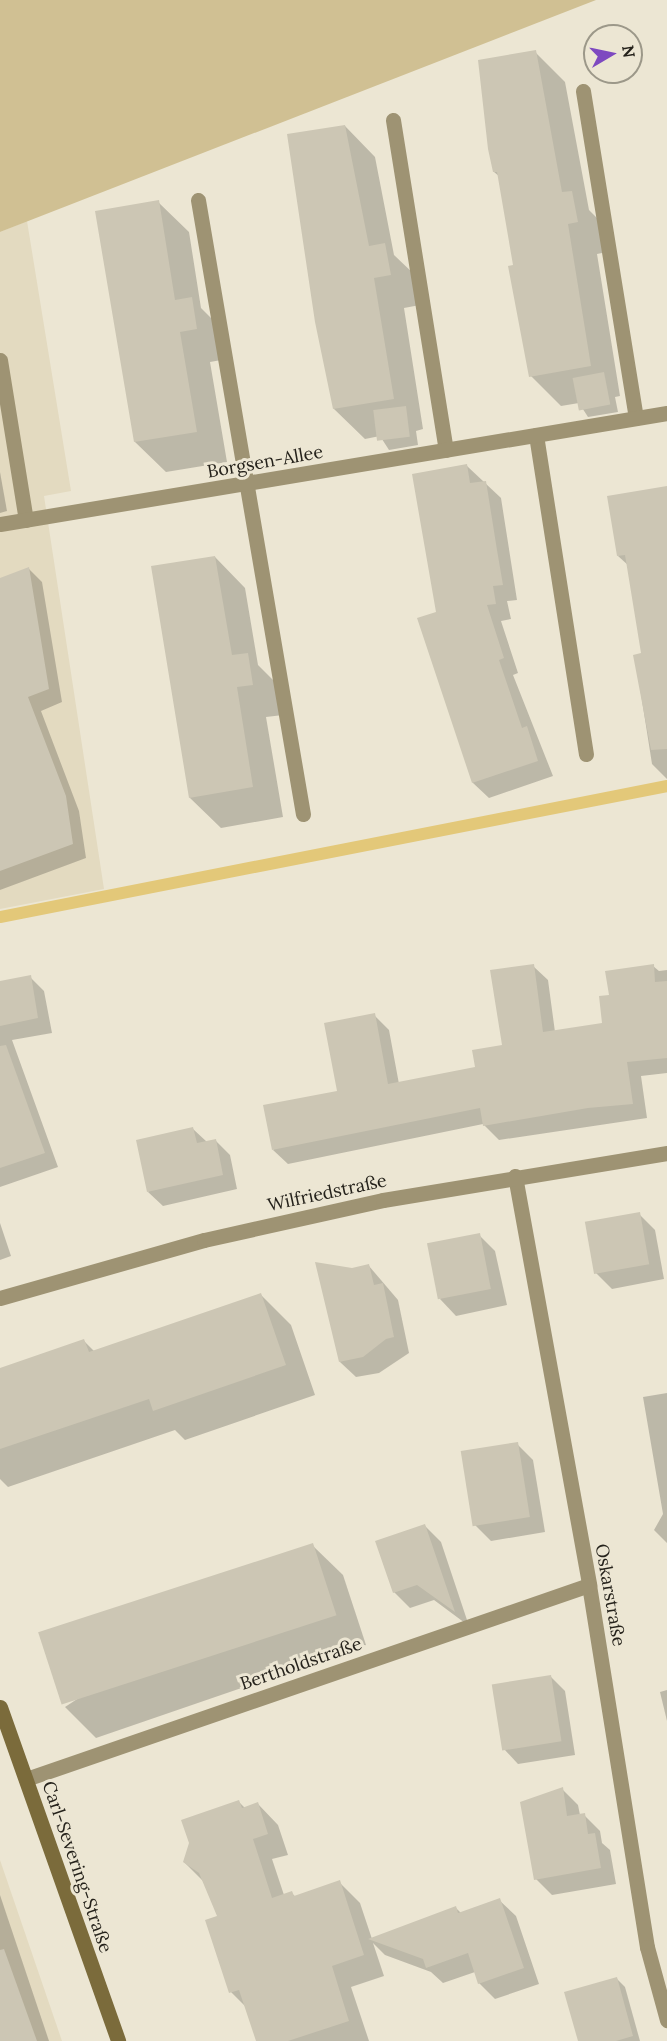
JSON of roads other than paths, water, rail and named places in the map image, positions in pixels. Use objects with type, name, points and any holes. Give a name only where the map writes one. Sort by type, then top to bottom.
[{"type":"street","points":[[583,91],[636,418]]},
{"type":"street","points":[[393,120],[446,450]]},
{"type":"street","points":[[198,200],[303,814]]},
{"type":"street","points":[[0,360],[26,520]]},
{"type":"street","name":"Borgsen-Allee","points":[[0,524],[248,485],[667,413]]},
{"type":"street","points":[[536,435],[586,754]]},
{"type":"street","name":"Wilfriedstraße","points":[[0,1298],[204,1240],[515,1176],[667,1153]]},
{"type":"street","name":"Oskarstraße","points":[[515,1176],[589,1586],[647,1947],[667,2020]]},
{"type":"street","name":"Bertholdstraße","points":[[26,1779],[589,1586]]},
{"type":"street","name":"Carl-Severing-Straße","points":[[0,1707],[118,2041]]},
{"type":"waterway","points":[[0,917],[667,786]]}]
